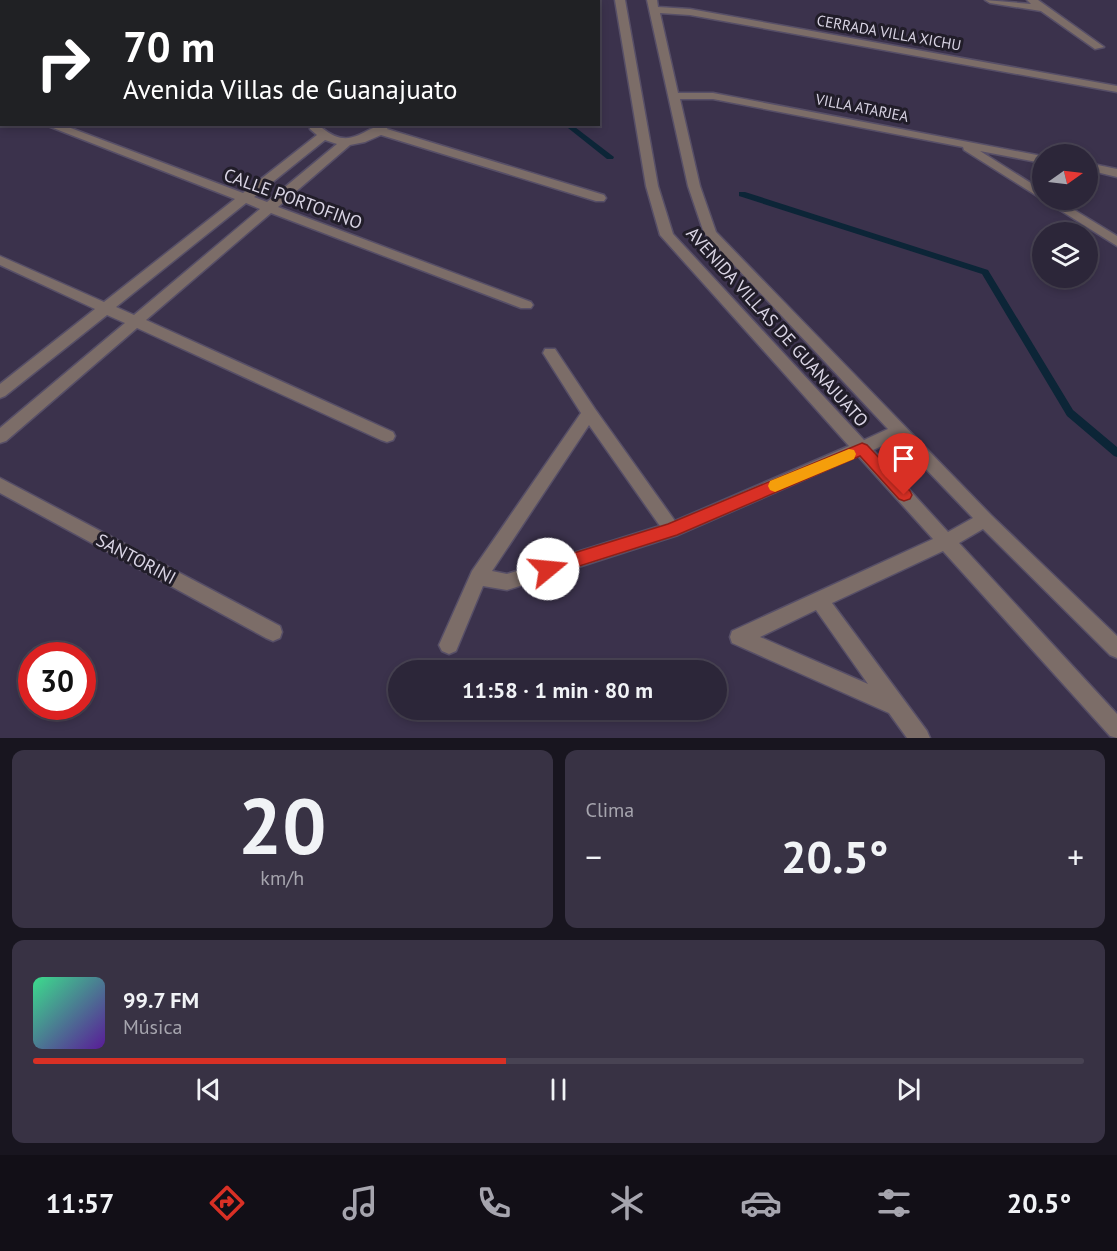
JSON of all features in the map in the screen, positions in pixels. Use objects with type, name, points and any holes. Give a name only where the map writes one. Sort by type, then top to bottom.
[{"type":"street","name":"AVENIDA VILLAS DE GUANAJUATO","points":[[620,0],[652,186],[668,235],[1117,729]]},
{"type":"street","points":[[990,0],[1044,8]]},
{"type":"street","points":[[1032,0],[1099,47]]},
{"type":"street","name":"AVENIDA VILLAS DE GUANAJUATO","points":[[654,5],[694,186],[710,233],[985,520],[1117,649]]},
{"type":"street","name":"CERRADA VILLA XICHU","points":[[654,5],[1117,89]]},
{"type":"street","name":"VILLA ATARJEA","points":[[674,96],[713,96],[1032,157]]},
{"type":"street","name":"CALLE PORTOFINO","points":[[53,126],[243,200],[526,305]]},
{"type":"street","points":[[0,437],[346,142],[366,139],[383,128],[600,198]]},
{"type":"street","points":[[0,392],[243,200],[320,130],[346,142]]},
{"type":"street","points":[[960,143],[1032,189]]},
{"type":"street","points":[[1098,169],[1117,173]]},
{"type":"street","points":[[1066,210],[1117,242]]},
{"type":"street","points":[[0,260],[387,436]]},
{"type":"street","points":[[550,353],[589,413],[672,530]]},
{"type":"street","points":[[449,645],[478,577],[589,413]]},
{"type":"street","points":[[478,577],[507,582],[672,530],[900,431]]},
{"type":"street","name":"SANTORINI","points":[[0,485],[273,632]]},
{"type":"street","points":[[896,706],[739,637],[946,541],[985,520]]},
{"type":"street","points":[[819,600],[920,738]]},
{"type":"waterway","points":[[569,126],[610,157]]},
{"type":"waterway","points":[[742,194],[985,272],[1070,413],[1117,453]]},
{"type":"slow traffic","points":[[775,486],[849,454]]},
{"type":"route","points":[[548,569],[672,530],[862,449],[904,495]]}]
